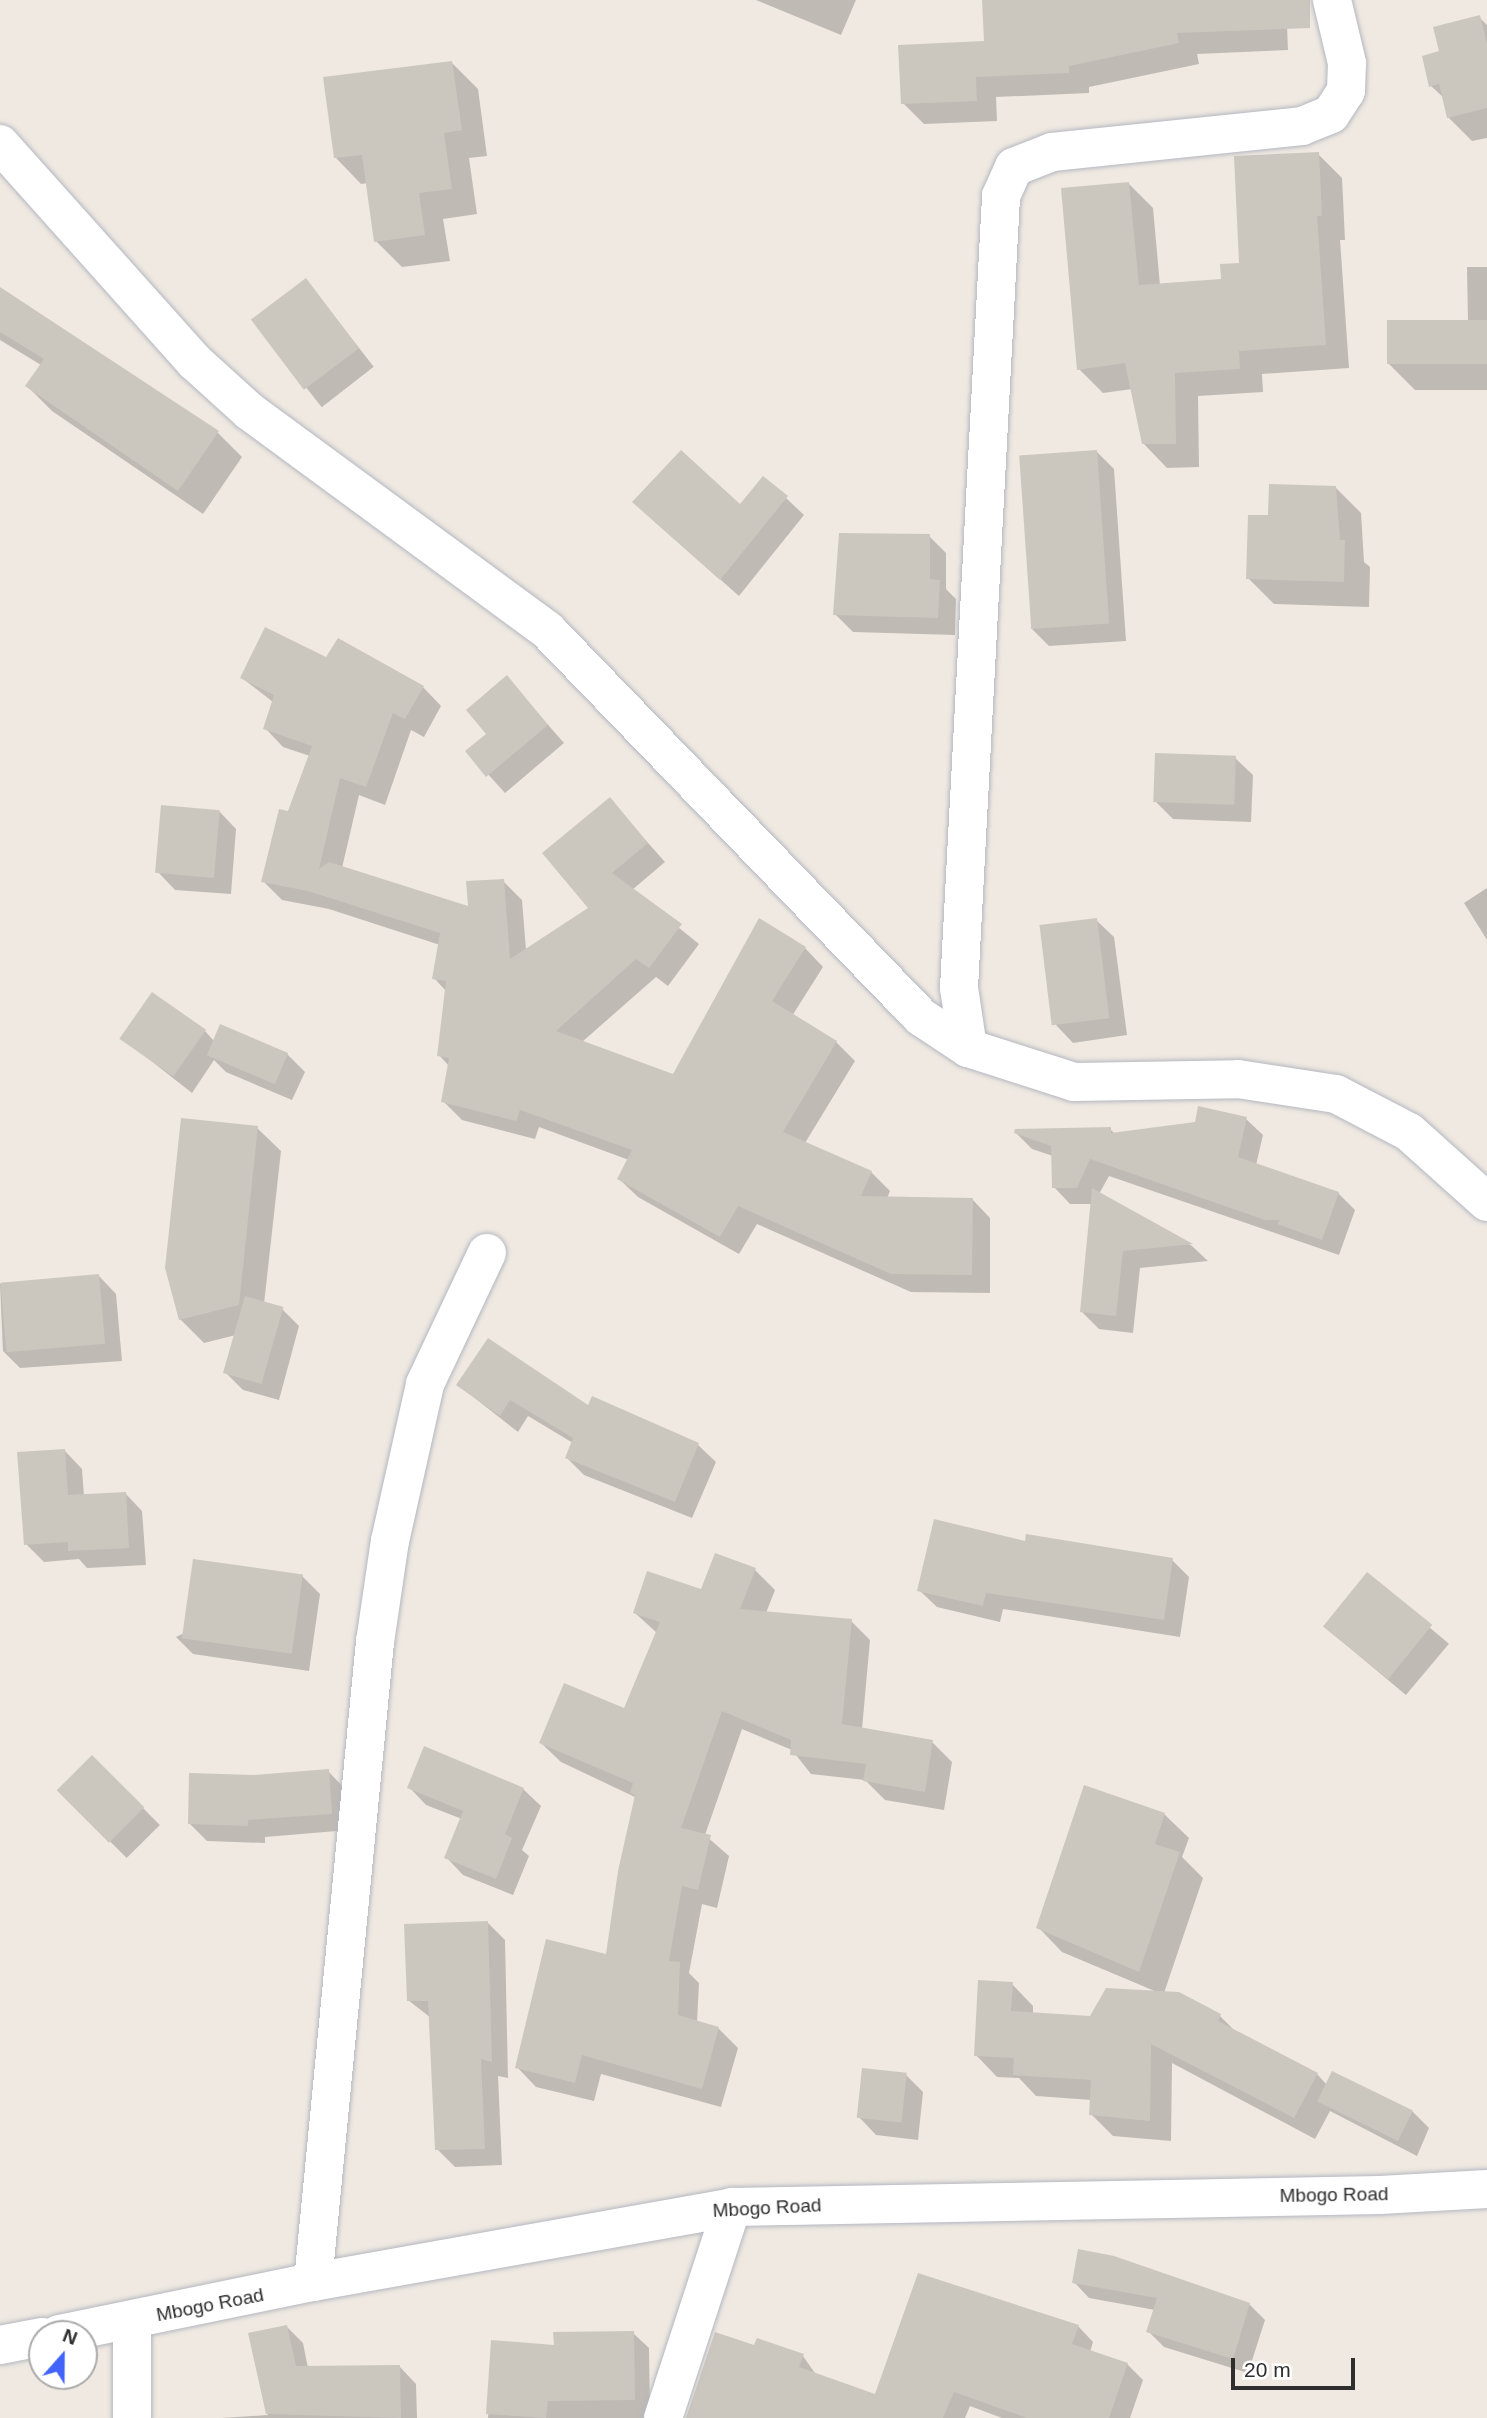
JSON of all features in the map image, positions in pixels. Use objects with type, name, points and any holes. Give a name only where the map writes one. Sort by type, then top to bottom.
[{"type":"street","points":[[968,1048],[959,988],[1001,195],[1014,167],[1052,152],[1302,125],[1331,114],[1346,91],[1346,63],[1332,0]]},
{"type":"street","points":[[0,144],[195,362],[270,427],[548,631],[921,1017],[968,1048],[1074,1082],[1238,1079],[1336,1094],[1358,1101],[1409,1132],[1487,1202]]},
{"type":"street","points":[[313,2282],[375,1642],[390,1541],[425,1384],[486,1254]]},
{"type":"street","name":"Mbogo Road","points":[[98,2327],[313,2282],[732,2207],[1380,2195],[1487,2189]]},
{"type":"street","points":[[663,2418],[732,2207]]},
{"type":"street","points":[[132,2320],[132,2418]]},
{"type":"street","points":[[0,2345],[28,2340]]},
{"type":"building","points":[[982,0],[1310,0],[1310,28],[1177,33],[1179,43],[1069,66],[1069,73],[976,77],[977,101],[901,104],[898,45],[984,41]]},
{"type":"building","points":[[1480,15],[1487,44],[1487,108],[1447,118],[1439,84],[1429,87],[1422,56],[1439,51],[1433,27]]},
{"type":"building","points":[[452,61],[462,130],[444,133],[452,189],[419,193],[425,235],[374,242],[362,155],[334,158],[323,77]]},
{"type":"building","points":[[1319,152],[1322,216],[1317,216],[1326,345],[1239,351],[1240,369],[1175,373],[1176,444],[1142,444],[1125,363],[1077,370],[1061,188],[1129,182],[1139,285],[1221,279],[1220,264],[1239,263],[1234,156]]},
{"type":"building","points":[[306,278],[359,348],[304,390],[251,320]]},
{"type":"building","points":[[0,287],[219,431],[178,491],[25,386],[44,359],[0,332]]},
{"type":"building","points":[[1387,320],[1487,320],[1487,364],[1387,364]]},
{"type":"building","points":[[681,450],[740,504],[763,476],[788,496],[720,580],[632,502]]},
{"type":"building","points":[[1097,450],[1109,624],[1031,629],[1019,455]]},
{"type":"building","points":[[1269,484],[1336,486],[1340,540],[1345,540],[1344,582],[1246,579],[1248,515],[1268,515]]},
{"type":"building","points":[[839,533],[930,534],[930,579],[940,580],[938,618],[833,615]]},
{"type":"building","points":[[265,627],[326,657],[338,638],[424,686],[405,719],[393,713],[366,787],[340,778],[319,869],[329,862],[468,906],[466,881],[504,879],[510,959],[588,908],[542,853],[610,797],[648,843],[612,873],[682,924],[649,968],[636,959],[556,1031],[673,1074],[759,918],[806,947],[772,1001],[837,1041],[783,1132],[872,1171],[861,1196],[973,1198],[972,1275],[891,1274],[738,1206],[720,1237],[617,1179],[632,1150],[520,1110],[516,1121],[441,1102],[449,1058],[437,1056],[446,981],[432,979],[440,933],[308,891],[261,882],[279,809],[288,811],[312,746],[263,729],[274,695],[240,678]]},
{"type":"building","points":[[507,675],[548,725],[486,777],[465,751],[486,734],[466,710]]},
{"type":"building","points":[[1155,753],[1236,756],[1234,805],[1153,802]]},
{"type":"building","points":[[161,805],[220,810],[214,878],[155,873]]},
{"type":"building","points":[[1097,918],[1109,1018],[1052,1025],[1039,925]]},
{"type":"building","points":[[152,992],[206,1030],[173,1077],[119,1039]]},
{"type":"building","points":[[220,1024],[288,1053],[275,1084],[207,1055]]},
{"type":"building","points":[[1198,1106],[1247,1117],[1238,1157],[1339,1192],[1322,1240],[1277,1224],[1280,1220],[1265,1220],[1090,1159],[1077,1188],[1052,1188],[1051,1146],[1014,1133],[1015,1129],[1111,1127],[1111,1133],[1195,1122]]},
{"type":"building","points":[[181,1118],[258,1126],[239,1305],[179,1320],[165,1268]]},
{"type":"building","points":[[1092,1188],[1193,1244],[1123,1251],[1116,1316],[1080,1312]]},
{"type":"building","points":[[99,1274],[105,1344],[6,1352],[0,1283]]},
{"type":"building","points":[[245,1296],[283,1307],[261,1384],[223,1373]]},
{"type":"building","points":[[488,1338],[588,1405],[592,1396],[699,1443],[675,1502],[565,1458],[573,1438],[510,1400],[500,1416],[456,1385]]},
{"type":"building","points":[[65,1449],[68,1495],[126,1492],[129,1548],[68,1551],[68,1542],[24,1545],[17,1452]]},
{"type":"building","points":[[934,1519],[1025,1541],[1026,1534],[1173,1558],[1164,1620],[986,1593],[983,1606],[917,1591]]},
{"type":"building","points":[[715,1553],[756,1568],[740,1609],[852,1619],[842,1724],[933,1740],[925,1792],[863,1781],[866,1764],[790,1755],[791,1740],[722,1711],[681,1828],[711,1835],[698,1890],[682,1886],[669,1961],[680,1962],[678,2015],[719,2027],[702,2089],[582,2055],[575,2083],[515,2068],[546,1939],[606,1954],[618,1871],[635,1795],[630,1793],[633,1783],[539,1743],[564,1683],[624,1708],[660,1622],[633,1613],[647,1571],[701,1589]]},
{"type":"building","points":[[193,1559],[303,1574],[292,1654],[182,1638]]},
{"type":"building","points":[[1367,1572],[1432,1625],[1388,1679],[1323,1626]]},
{"type":"building","points":[[424,1746],[524,1788],[505,1834],[512,1838],[496,1879],[444,1858],[463,1811],[407,1788]]},
{"type":"building","points":[[92,1755],[144,1807],[109,1843],[57,1790]]},
{"type":"building","points":[[329,1769],[332,1814],[248,1820],[248,1826],[188,1824],[189,1773],[254,1775]]},
{"type":"building","points":[[1084,1785],[1165,1813],[1155,1844],[1180,1852],[1139,1972],[1036,1928]]},
{"type":"building","points":[[488,1921],[492,2062],[481,2059],[485,2149],[435,2150],[428,2001],[407,2001],[404,1924]]},
{"type":"building","points":[[978,1980],[1013,1982],[1011,2011],[1090,2016],[1106,1988],[1179,1992],[1221,2014],[1218,2021],[1318,2073],[1294,2118],[1151,2044],[1150,2121],[1089,2115],[1091,2080],[1013,2075],[1014,2058],[974,2056]]},
{"type":"building","points":[[862,2068],[907,2073],[902,2122],[857,2118]]},
{"type":"building","points":[[1332,2071],[1413,2110],[1398,2141],[1317,2102]]},
{"type":"building","points":[[1078,2249],[1114,2256],[1250,2303],[1233,2359],[1146,2332],[1157,2298],[1072,2283]]},
{"type":"building","points":[[918,2273],[1079,2325],[1072,2344],[1128,2363],[1109,2418],[1027,2418],[954,2392],[943,2418],[686,2418],[715,2332],[754,2345],[757,2338],[804,2354],[799,2367],[875,2394]]},
{"type":"building","points":[[287,2325],[296,2366],[400,2365],[401,2418],[266,2414],[248,2333]]},
{"type":"building","points":[[634,2331],[635,2400],[548,2401],[546,2418],[486,2414],[491,2340],[554,2345],[553,2332]]}]
